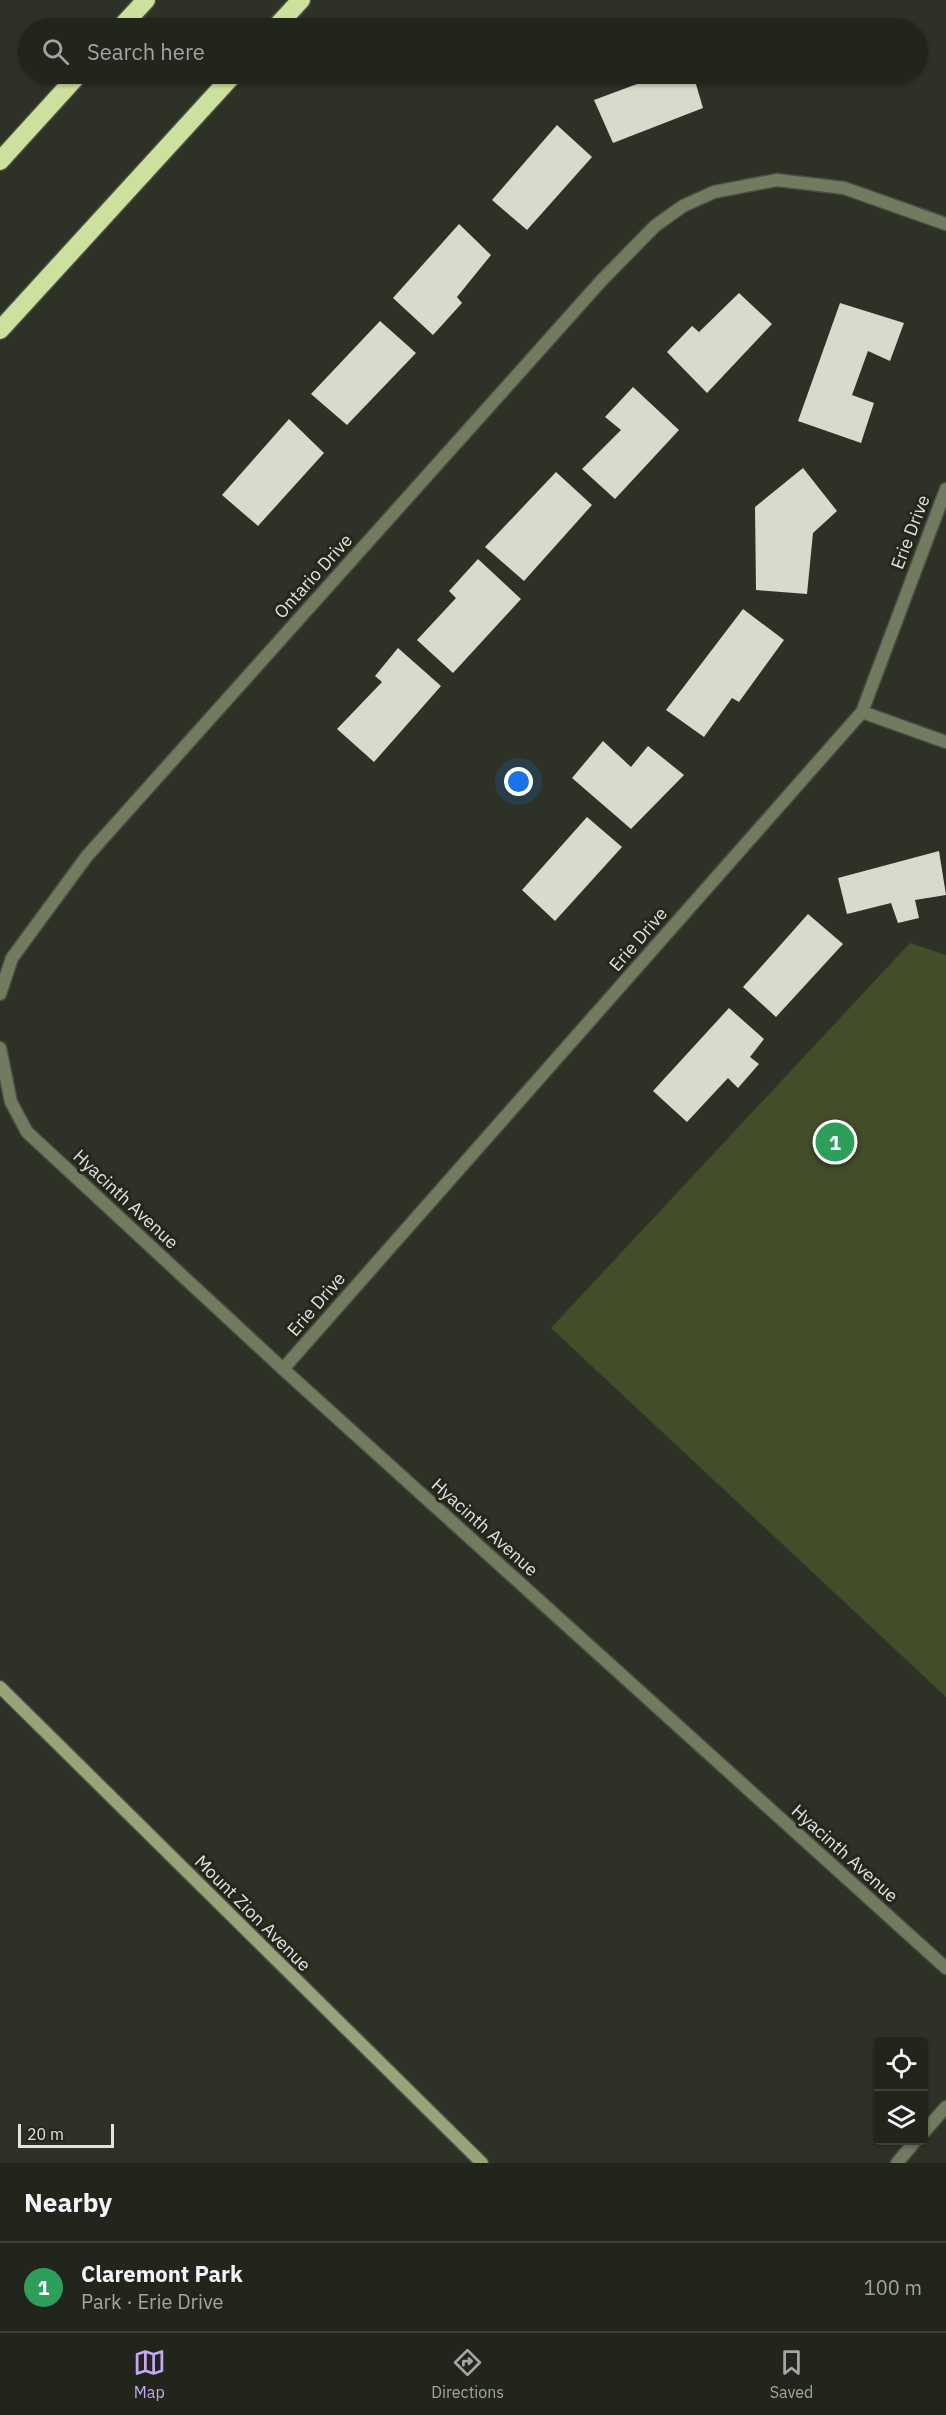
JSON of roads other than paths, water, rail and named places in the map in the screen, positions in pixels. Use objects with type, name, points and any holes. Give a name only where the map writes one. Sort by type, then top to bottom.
[{"type":"highway","points":[[129,18],[146,0]]},
{"type":"highway","points":[[284,18],[301,0]]},
{"type":"highway","points":[[0,161],[70,84]]},
{"type":"highway","points":[[0,330],[225,84]]},
{"type":"main road","name":"Mount Zion Avenue","points":[[0,1687],[482,2163]]},
{"type":"street","name":"Ontario Drive","points":[[0,994],[12,958],[87,856],[602,280],[655,226],[683,206],[714,192],[777,180],[844,188],[946,224]]},
{"type":"street","name":"Erie Drive","points":[[283,1369],[862,712],[946,489]]},
{"type":"street","points":[[862,712],[946,742]]},
{"type":"street","name":"Hyacinth Avenue","points":[[0,1048],[11,1102],[27,1132],[283,1369],[946,1968]]},
{"type":"street","points":[[928,2127],[946,2107]]},
{"type":"street","points":[[897,2163],[912,2145]]},
{"type":"place","name":"Claremont Park","points":[[835,1142]]}]
